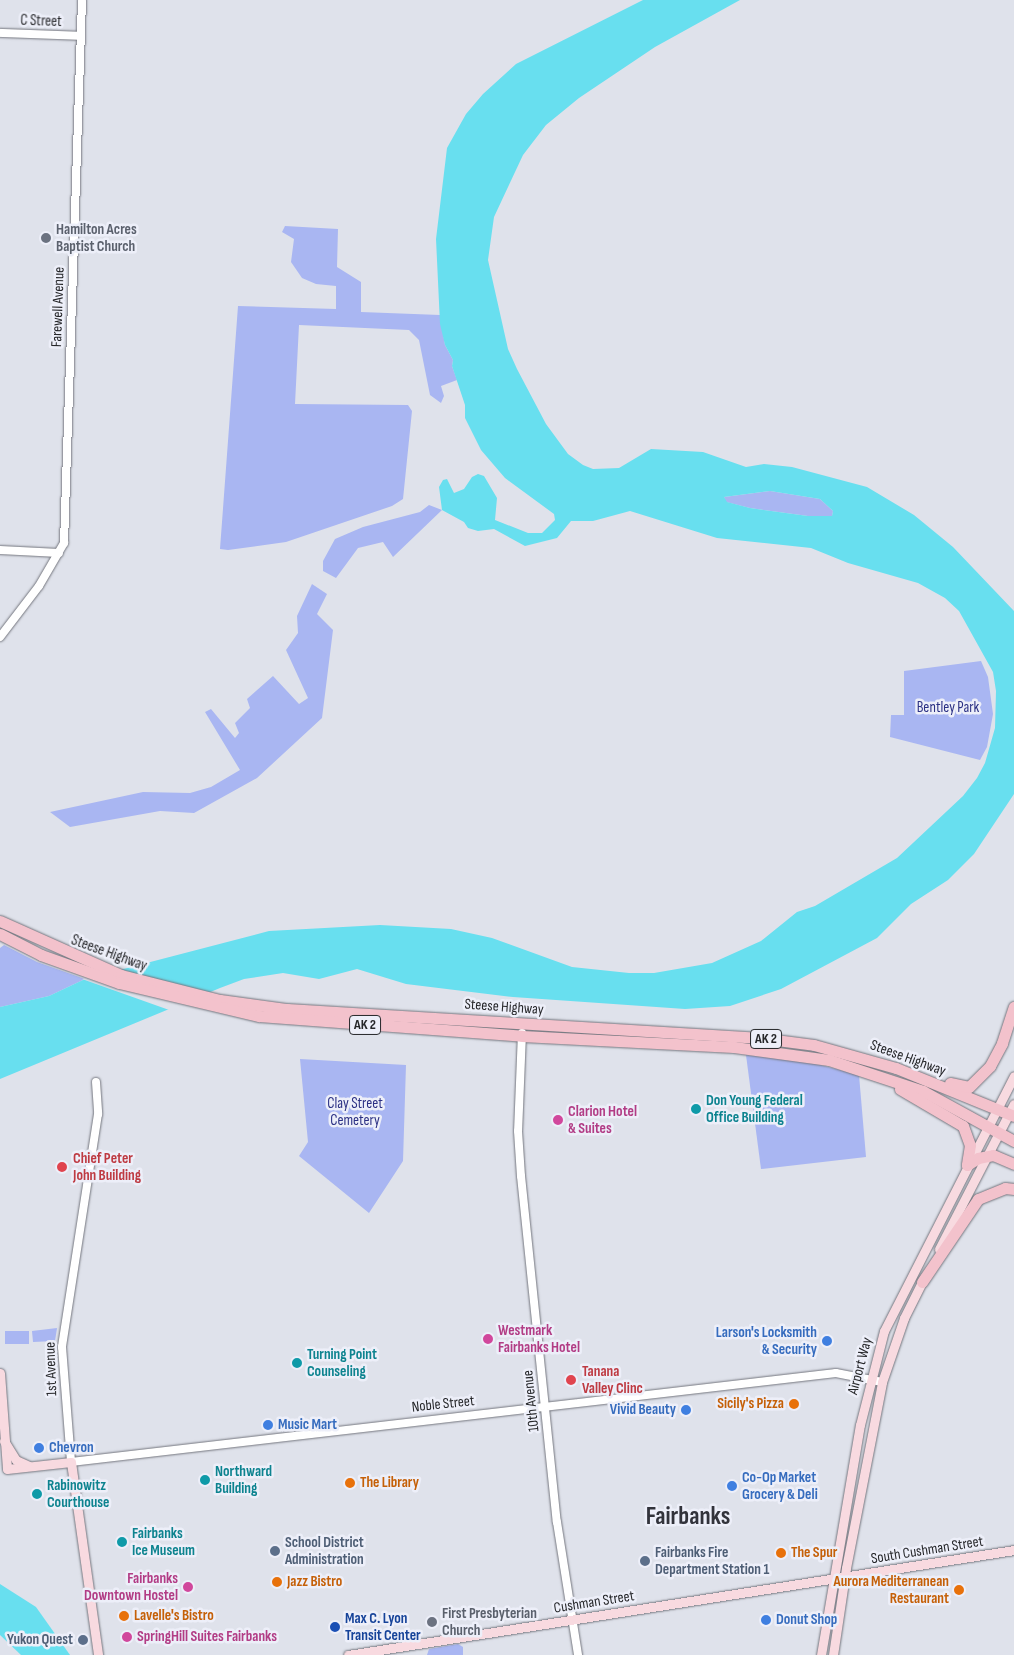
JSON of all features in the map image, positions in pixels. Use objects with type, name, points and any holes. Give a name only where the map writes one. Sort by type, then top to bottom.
[{"type":"highway","name":"Steese Highway","points":[[0,921],[82,960],[160,987],[220,1000],[287,1009],[762,1038],[846,1052],[1009,1110]]},
{"type":"highway","name":"Steese Highway","points":[[0,934],[67,965],[119,983],[209,1007],[305,1021],[522,1036],[734,1047],[795,1054],[849,1066],[923,1091],[988,1124],[999,1132]]},
{"type":"highway","points":[[846,1052],[893,1062],[951,1084],[969,1087],[990,1066],[1002,1044],[1014,1007]]},
{"type":"highway","points":[[849,1066],[907,1092],[958,1122],[969,1140],[967,1165]]},
{"type":"highway","name":"AK 2","points":[[999,1132],[1014,1141]]},
{"type":"highway","points":[[967,1165],[987,1155],[999,1155],[1014,1164]]},
{"type":"highway","points":[[922,1282],[978,1199],[1005,1188],[1014,1189]]},
{"type":"main road","points":[[1009,1110],[1014,1076]]},
{"type":"main road","name":"Airport Way","points":[[821,1655],[832,1579],[869,1378],[892,1313],[988,1124],[1009,1110]]},
{"type":"main road","name":"Airport Way","points":[[833,1655],[844,1577],[882,1382],[904,1318],[1009,1110]]},
{"type":"main road","points":[[0,1373],[4,1441],[16,1460],[30,1466]]},
{"type":"main road","name":"Noble Street","points":[[4,1441],[7,1468],[71,1462]]},
{"type":"main road","name":"1st Avenue","points":[[71,1462],[98,1655]]},
{"type":"main road","name":"South Cushman Street","points":[[844,1577],[1014,1550]]},
{"type":"main road","name":"Cushman Street","points":[[348,1655],[844,1577]]},
{"type":"street","name":"Farewell Avenue","points":[[0,637],[37,588],[64,543],[82,0]]},
{"type":"street","name":"C Street","points":[[0,33],[81,36]]},
{"type":"street","points":[[0,550],[59,553]]},
{"type":"street","name":"10th Avenue","points":[[523,1024],[519,1155],[557,1522],[578,1655]]},
{"type":"street","name":"1st Avenue","points":[[71,1462],[62,1347],[98,1114],[96,1082]]},
{"type":"street","name":"Noble Street","points":[[71,1462],[836,1373],[882,1382]]},
{"type":"green space","points":[[285,226],[338,229],[337,267],[361,282],[361,312],[440,315],[445,345],[453,360],[452,366],[457,380],[441,386],[444,396],[441,403],[430,395],[419,340],[409,330],[299,325],[295,404],[408,405],[412,411],[403,499],[392,506],[286,542],[228,550],[220,549],[238,306],[336,309],[336,286],[316,284],[302,278],[291,262],[294,239],[282,232]]},
{"type":"green space","points":[[770,491],[820,499],[833,511],[832,516],[808,516],[750,508],[726,502],[724,497]]},
{"type":"green space","points":[[429,505],[442,510],[393,557],[383,542],[358,548],[336,578],[323,571],[323,561],[335,539],[363,527],[420,512]]},
{"type":"green space","points":[[312,584],[327,594],[317,614],[333,630],[322,718],[257,778],[194,813],[160,811],[70,827],[50,812],[143,792],[190,793],[211,787],[240,770],[205,712],[211,709],[235,738],[239,733],[235,723],[250,708],[247,699],[273,676],[299,704],[308,698],[286,650],[298,633],[297,616]]},
{"type":"green space","name":"Bentley Park","points":[[981,661],[988,677],[993,714],[987,747],[980,760],[890,737],[891,715],[904,715],[904,671]]},
{"type":"green space","points":[[4,945],[37,962],[85,979],[49,996],[0,1007],[0,948]]},
{"type":"green space","points":[[746,1055],[809,1062],[859,1075],[866,1157],[761,1169]]},
{"type":"green space","name":"Clay Street Cemetery","points":[[300,1059],[406,1065],[403,1161],[369,1213],[299,1156],[308,1142]]},
{"type":"green space","points":[[57,1328],[55,1341],[33,1342],[32,1331]]},
{"type":"green space","points":[[5,1331],[29,1331],[29,1344],[5,1344]]},
{"type":"green space","points":[[458,1644],[463,1647],[463,1655],[427,1655],[429,1649]]},
{"type":"shaded area","points":[[643,0],[740,0],[655,47],[579,98],[546,125],[523,155],[494,217],[488,260],[508,349],[546,424],[568,454],[583,465],[593,469],[619,468],[651,449],[703,452],[746,467],[764,464],[792,467],[867,487],[914,515],[953,547],[1014,611],[1014,794],[974,854],[948,880],[911,904],[877,938],[781,989],[730,1006],[685,1009],[513,997],[406,984],[357,969],[319,979],[283,973],[244,979],[0,1079],[0,1007],[49,996],[85,979],[269,931],[380,925],[451,929],[492,938],[572,967],[629,973],[654,973],[712,963],[761,941],[797,912],[815,906],[897,858],[963,796],[977,778],[985,763],[995,728],[996,691],[993,672],[959,611],[945,598],[918,583],[848,563],[811,548],[717,538],[630,511],[593,521],[571,521],[557,538],[525,546],[494,529],[478,531],[468,528],[464,522],[442,510],[439,487],[443,480],[447,479],[454,493],[464,489],[472,477],[478,474],[484,476],[497,498],[495,520],[528,533],[542,533],[555,520],[554,514],[505,478],[481,450],[465,418],[465,405],[452,366],[453,360],[445,345],[440,324],[436,239],[447,148],[466,114],[483,94],[516,64]],"holes":[[[770,491],[820,499],[833,511],[832,516],[808,516],[750,508],[727,502],[724,497]]]},
{"type":"shaded area","points":[[0,1584],[36,1607],[70,1655],[21,1655],[0,1635]]},
{"type":"pier","points":[[117,968],[148,978],[213,994],[172,1011],[82,979]]},
{"type":"place","name":"Hamilton Acres Baptist Church","points":[[46,238]]},
{"type":"place","name":"Don Young Federal Office Building","points":[[696,1109]]},
{"type":"place","name":"Clarion Hotel & Suites","points":[[558,1120]]},
{"type":"place","name":"Chief Peter John Building","points":[[62,1167]]},
{"type":"place","name":"Westmark Fairbanks Hotel","points":[[488,1339]]},
{"type":"place","name":"Larson's Locksmith & Security","points":[[827,1341]]},
{"type":"place","name":"Turning Point Counseling","points":[[297,1363]]},
{"type":"place","name":"Tanana Valley Clinc","points":[[571,1380]]},
{"type":"place","name":"Sicily's Pizza","points":[[794,1404]]},
{"type":"place","name":"Vivid Beauty","points":[[686,1410]]},
{"type":"place","name":"Music Mart","points":[[268,1425]]},
{"type":"place","name":"Chevron","points":[[39,1448]]},
{"type":"place","name":"Northward Building","points":[[205,1480]]},
{"type":"place","name":"The Library","points":[[350,1483]]},
{"type":"place","name":"Co-Op Market Grocery & Deli","points":[[732,1486]]},
{"type":"place","name":"Rabinowitz Courthouse","points":[[37,1494]]},
{"type":"place","name":"Fairbanks Ice Museum","points":[[122,1542]]},
{"type":"place","name":"School District Administration","points":[[275,1551]]},
{"type":"place","name":"The Spur","points":[[781,1553]]},
{"type":"place","name":"Fairbanks Fire Department Station 1","points":[[645,1561]]},
{"type":"place","name":"Jazz Bistro","points":[[277,1582]]},
{"type":"place","name":"Fairbanks Downtown Hostel","points":[[188,1587]]},
{"type":"place","name":"Aurora Mediterranean Restaurant","points":[[959,1590]]},
{"type":"place","name":"Lavelle's Bistro","points":[[124,1616]]},
{"type":"place","name":"Donut Shop","points":[[766,1620]]},
{"type":"place","name":"First Presbyterian Church","points":[[432,1622]]},
{"type":"place","name":"Max C. Lyon Transit Center","points":[[335,1627]]},
{"type":"place","name":"SpringHill Suites Fairbanks","points":[[127,1637]]},
{"type":"place","name":"Yukon Quest","points":[[83,1640]]},
{"type":"district","name":"Fairbanks","points":[[688,1517]]}]
